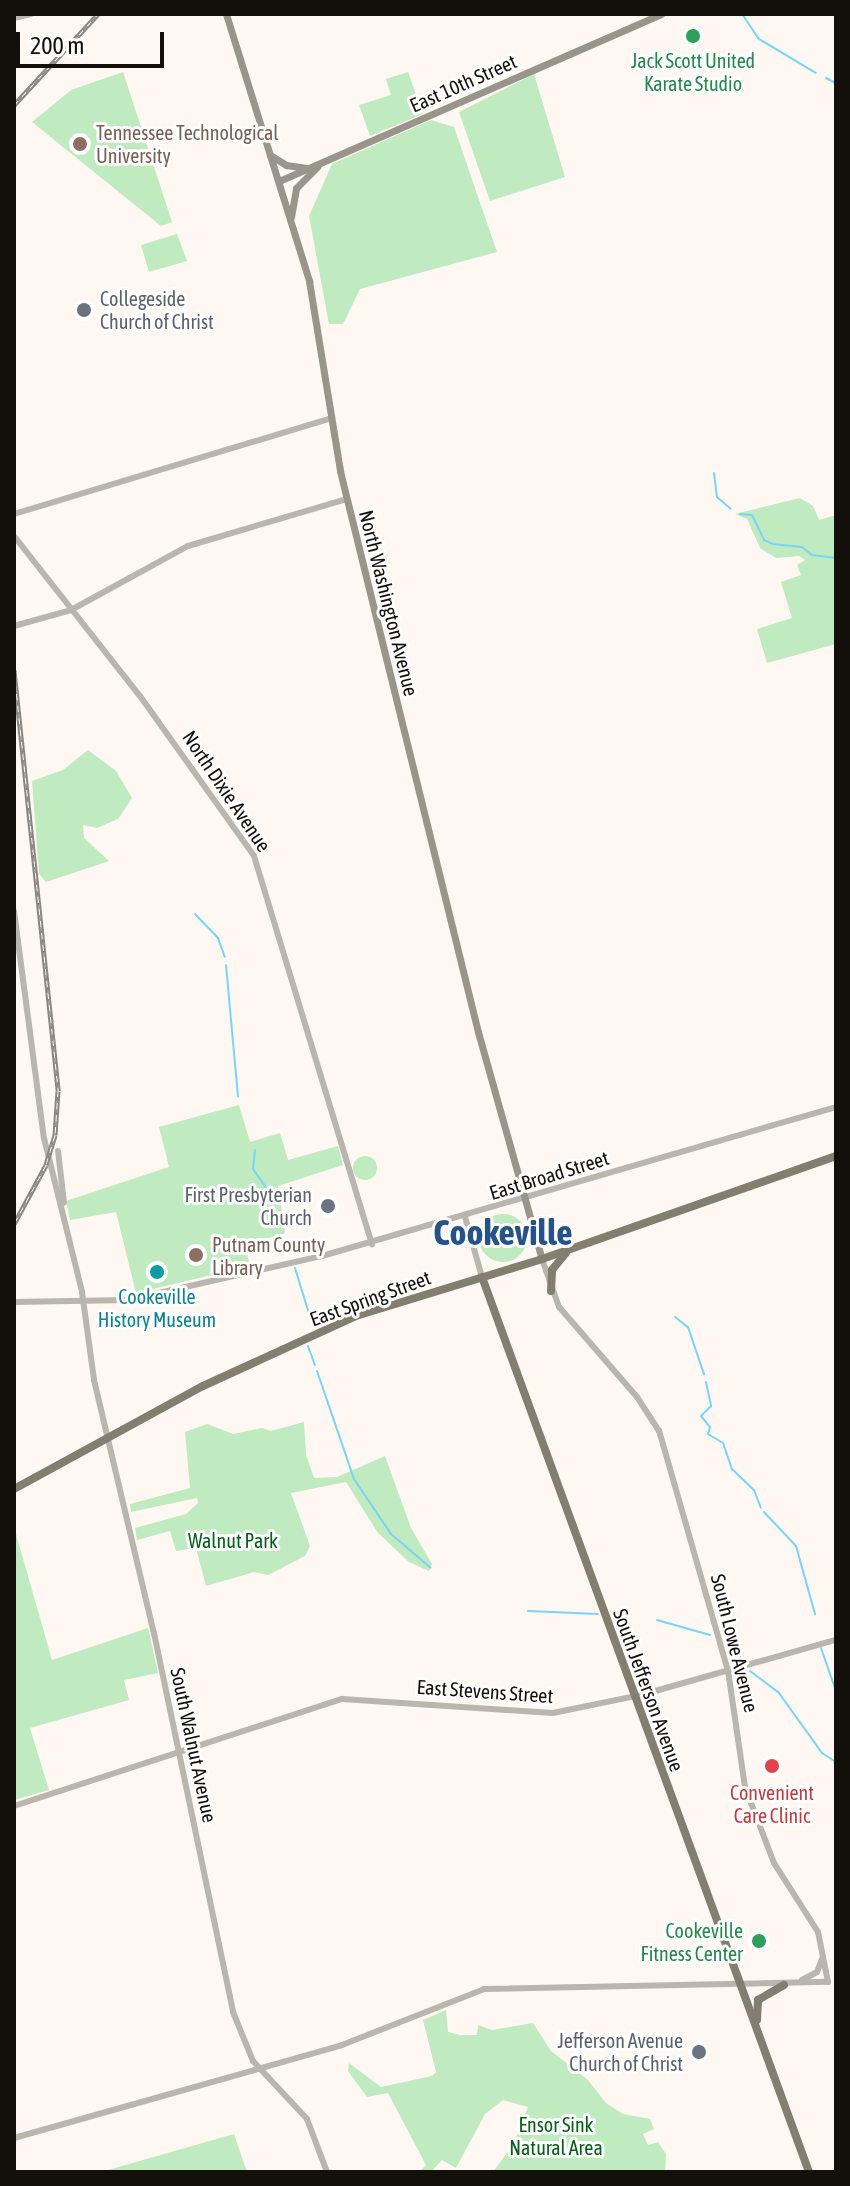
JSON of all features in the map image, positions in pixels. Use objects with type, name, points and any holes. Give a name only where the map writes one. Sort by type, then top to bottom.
[{"type":"main road","name":"North Washington Avenue","points":[[226,14],[291,219],[314,306],[329,419],[347,499],[478,1032],[542,1259]]},
{"type":"main road","name":"East 10th Street","points":[[279,181],[661,14]]},
{"type":"main road","points":[[269,154],[286,165],[309,168]]},
{"type":"main road","points":[[291,219],[296,188],[324,161]]},
{"type":"main road","name":"East Spring Street","points":[[14,1489],[110,1440],[204,1385],[356,1316],[569,1250],[836,1156]]},
{"type":"main road","points":[[551,1291],[552,1270],[569,1250]]},
{"type":"main road","name":"South Jefferson Avenue","points":[[482,1277],[809,2172]]},
{"type":"main road","points":[[757,2029],[758,2000],[784,1985]]},
{"type":"street","points":[[14,18],[32,14]]},
{"type":"street","points":[[14,514],[329,419]]},
{"type":"street","points":[[14,626],[71,610],[188,546],[347,499]]},
{"type":"street","name":"North Dixie Avenue","points":[[14,536],[140,696],[254,856],[372,1244]]},
{"type":"street","points":[[14,911],[47,1154],[66,1223]]},
{"type":"street","name":"East Broad Street","points":[[14,1302],[140,1298],[372,1244],[836,1107]]},
{"type":"street","points":[[58,1151],[66,1223]]},
{"type":"street","name":"South Jefferson Avenue","points":[[465,1217],[482,1277]]},
{"type":"street","name":"South Walnut Avenue","points":[[66,1223],[237,2030],[261,2069],[300,2107],[327,2172]]},
{"type":"street","name":"South Lowe Avenue","points":[[542,1259],[551,1291],[575,1326],[637,1397],[659,1431],[728,1671],[745,1787],[774,1863],[812,1919],[823,1955],[828,1982],[784,1985]]},
{"type":"street","name":"East Stevens Street","points":[[14,1806],[342,1699],[538,1713],[636,1696],[836,1640]]},
{"type":"street","points":[[14,2138],[261,2069],[383,2031],[484,1989],[784,1985],[815,1975],[823,1955]]},
{"type":"green space","points":[[123,72],[172,222],[161,226],[32,122],[71,90]]},
{"type":"green space","points":[[408,72],[423,114],[370,136],[359,105],[391,95],[386,79]]},
{"type":"green space","points":[[534,74],[565,177],[490,201],[459,112]]},
{"type":"green space","points":[[431,120],[454,127],[497,252],[360,289],[343,324],[329,324],[309,216],[332,164]]},
{"type":"green space","points":[[177,234],[187,261],[149,272],[141,245]]},
{"type":"green space","points":[[800,498],[813,506],[819,520],[836,515],[836,644],[767,663],[757,629],[792,618],[781,582],[801,575],[797,565],[805,560],[799,556],[776,558],[760,548],[747,519],[735,514]]},
{"type":"green space","points":[[88,750],[116,771],[132,798],[118,819],[97,828],[83,825],[84,838],[109,861],[46,882],[39,874],[32,781],[63,770]]},
{"type":"green space","points":[[239,1105],[250,1142],[280,1133],[288,1160],[338,1146],[343,1165],[278,1186],[285,1233],[245,1245],[250,1266],[136,1293],[116,1212],[70,1220],[66,1201],[169,1167],[159,1127]]},
{"type":"green space","points":[[365,1156],[376,1163],[377,1168],[370,1179],[365,1180],[354,1173],[353,1168],[360,1157]]},
{"type":"green space","points":[[503,1214],[512,1215],[520,1221],[526,1229],[526,1247],[520,1255],[512,1261],[503,1262],[494,1261],[486,1255],[480,1247],[479,1238],[480,1229],[486,1221],[494,1215]]},
{"type":"green space","name":"Walnut Park","points":[[304,1422],[306,1455],[314,1478],[337,1477],[385,1456],[411,1528],[432,1564],[429,1571],[409,1562],[378,1533],[346,1482],[291,1493],[310,1546],[305,1556],[268,1575],[254,1572],[206,1586],[196,1548],[176,1551],[170,1531],[137,1540],[135,1528],[186,1514],[198,1503],[197,1498],[131,1512],[130,1504],[190,1488],[185,1432],[207,1424],[233,1434],[262,1428],[271,1431]]},
{"type":"green space","points":[[14,1527],[52,1660],[148,1628],[158,1673],[124,1680],[129,1700],[30,1728],[49,1790],[14,1800]]},
{"type":"green space","name":"Ensor Sink Natural Area","points":[[446,2010],[448,2032],[460,2035],[477,2035],[478,2025],[492,2030],[533,2023],[551,2051],[588,2080],[606,2103],[623,2114],[650,2119],[654,2129],[643,2134],[648,2145],[658,2142],[666,2154],[665,2172],[493,2172],[514,2143],[528,2107],[503,2100],[485,2114],[456,2168],[442,2160],[431,2172],[419,2172],[426,2165],[388,2093],[367,2097],[348,2071],[349,2063],[381,2087],[432,2076],[436,2072],[423,2020]]},
{"type":"green space","points":[[234,2134],[247,2172],[101,2172]]},
{"type":"waterway","points":[[742,14],[759,39],[816,73]]},
{"type":"waterway","points":[[826,78],[836,83]]},
{"type":"waterway","points":[[714,473],[717,497],[731,509]]},
{"type":"waterway","points":[[740,514],[752,515],[764,540],[802,547],[812,555],[836,558]]},
{"type":"waterway","points":[[195,914],[218,938],[225,957]]},
{"type":"waterway","points":[[226,965],[238,1096]]},
{"type":"waterway","points":[[255,1150],[253,1169],[269,1192],[263,1207],[275,1216]]},
{"type":"waterway","points":[[295,1268],[313,1327]]},
{"type":"waterway","points":[[675,1317],[688,1327],[704,1374]]},
{"type":"waterway","points":[[308,1346],[315,1365]]},
{"type":"waterway","points":[[317,1371],[354,1479],[391,1534],[431,1568]]},
{"type":"waterway","points":[[706,1382],[711,1406],[701,1416],[710,1427],[708,1434],[723,1443],[732,1469],[754,1490],[761,1508]]},
{"type":"waterway","points":[[764,1512],[796,1546],[815,1614]]},
{"type":"waterway","points":[[528,1611],[598,1614]]},
{"type":"waterway","points":[[657,1620],[710,1635]]},
{"type":"waterway","points":[[729,1645],[743,1660]]},
{"type":"waterway","points":[[821,1648],[836,1691]]},
{"type":"waterway","points":[[750,1671],[779,1693],[822,1753],[836,1762]]},
{"type":"railway","points":[[14,105],[98,14]]},
{"type":"railway","points":[[14,670],[58,1091],[55,1135],[46,1165],[14,1224]]},
{"type":"place","name":"Jack Scott United Karate Studio","points":[[693,36]]},
{"type":"place","name":"Tennessee Technological University","points":[[80,144]]},
{"type":"place","name":"Collegeside Church of Christ","points":[[84,310]]},
{"type":"place","name":"First Presbyterian Church","points":[[328,1206]]},
{"type":"place","name":"Putnam County Library","points":[[196,1255]]},
{"type":"place","name":"Cookeville History Museum","points":[[157,1272]]},
{"type":"place","name":"Convenient Care Clinic","points":[[772,1766]]},
{"type":"place","name":"Cookeville Fitness Center","points":[[759,1941]]},
{"type":"place","name":"Jefferson Avenue Church of Christ","points":[[699,2052]]},
{"type":"district","name":"Cookeville","points":[[503,1233]]}]
